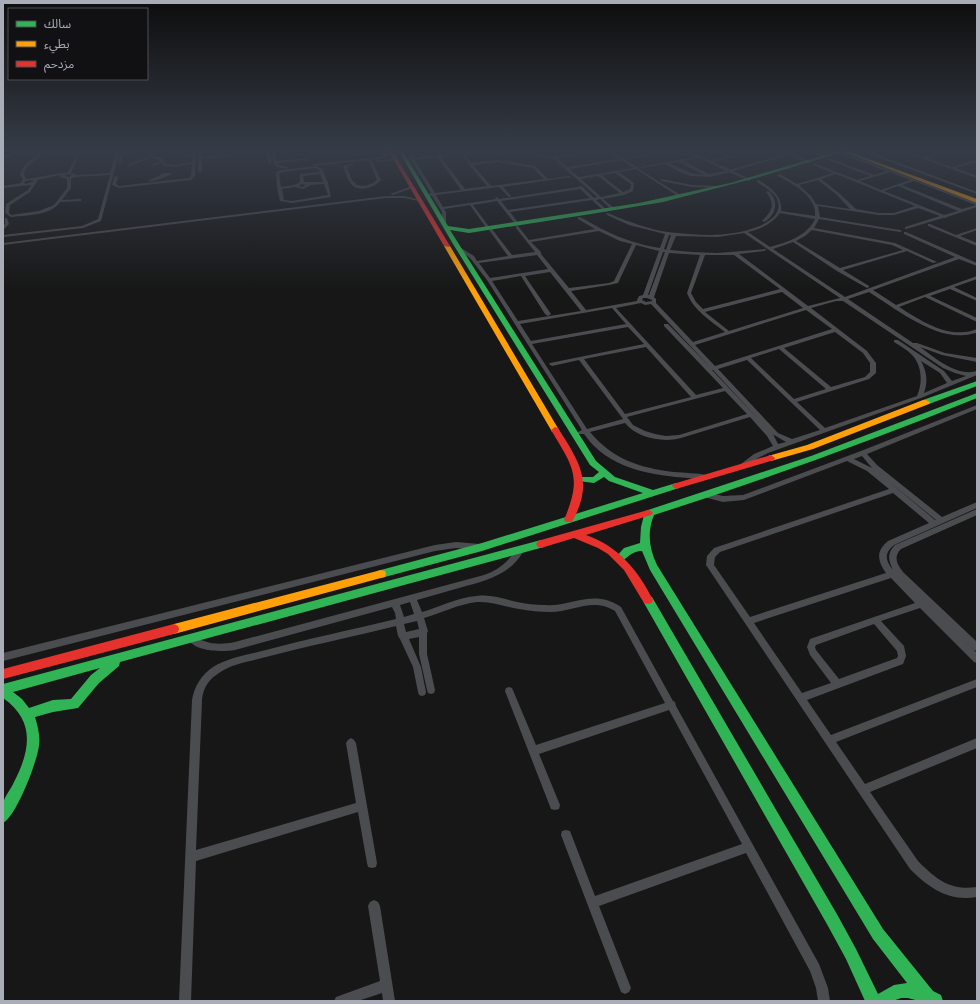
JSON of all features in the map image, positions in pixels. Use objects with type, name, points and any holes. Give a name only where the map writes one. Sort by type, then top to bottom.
[{"type":"street","points":[[3,205],[15,197]]},
{"type":"street","points":[[3,229],[7,224],[6,217],[8,204],[19,197]]},
{"type":"street","points":[[6,217],[46,211],[53,207],[62,197]]},
{"type":"street","points":[[3,236],[83,227],[99,221],[106,197]]},
{"type":"street","points":[[281,197],[282,201],[289,203],[307,202],[327,197]]},
{"type":"street","points":[[306,197],[307,202]]},
{"type":"street","points":[[3,242],[349,197]]},
{"type":"street","points":[[3,242],[379,198],[404,197],[419,200]]},
{"type":"street","points":[[419,197],[419,200],[576,465],[581,479],[579,498],[569,520]]},
{"type":"street","points":[[431,197],[457,246],[593,463],[603,473],[622,484],[652,493]]},
{"type":"street","points":[[432,197],[445,216],[445,225]]},
{"type":"street","points":[[440,207],[471,204],[506,197]]},
{"type":"street","points":[[440,207],[513,197]]},
{"type":"street","points":[[592,197],[610,212],[640,227],[674,234],[703,236],[742,233],[769,223],[776,218],[780,211],[781,204],[778,197]]},
{"type":"street","points":[[507,211],[607,197]]},
{"type":"street","points":[[610,212],[670,197]]},
{"type":"street","points":[[445,225],[456,230],[468,232],[610,212],[680,197]]},
{"type":"street","points":[[600,198],[610,212],[636,223],[669,231],[705,234],[741,230],[766,220],[775,208],[772,197]]},
{"type":"street","points":[[584,216],[600,230],[635,243],[668,250],[703,254],[736,254],[766,250],[794,241],[812,229],[818,217],[816,205],[810,197]]},
{"type":"street","points":[[841,197],[855,211]]},
{"type":"street","points":[[896,197],[945,217]]},
{"type":"street","points":[[928,197],[963,211]]},
{"type":"street","points":[[955,197],[977,206]]},
{"type":"street","points":[[498,199],[538,253],[584,310]]},
{"type":"street","points":[[58,201],[80,200]]},
{"type":"street","points":[[471,204],[511,257]]},
{"type":"street","points":[[816,205],[888,214],[919,206]]},
{"type":"street","points":[[906,231],[977,206]]},
{"type":"street","points":[[912,232],[977,206]]},
{"type":"street","points":[[780,211],[912,232],[977,263]]},
{"type":"street","points":[[930,225],[977,245]]},
{"type":"street","points":[[812,229],[893,244],[932,264]]},
{"type":"street","points":[[957,236],[977,229]]},
{"type":"street","points":[[529,241],[600,230]]},
{"type":"street","points":[[906,231],[957,256],[977,263]]},
{"type":"street","points":[[457,246],[460,237],[468,232]]},
{"type":"street","points":[[648,296],[668,233]]},
{"type":"street","points":[[742,233],[949,369],[975,377]]},
{"type":"street","points":[[645,302],[674,234]]},
{"type":"street","points":[[794,241],[936,330],[946,333],[965,334],[977,331]]},
{"type":"street","points":[[568,290],[616,282],[635,243]]},
{"type":"street","points":[[457,246],[470,255],[489,280],[593,443],[604,452],[632,466],[658,473],[705,477]]},
{"type":"street","points":[[839,270],[907,250]]},
{"type":"street","points":[[476,262],[538,253]]},
{"type":"street","points":[[703,254],[689,293],[692,301],[729,333]]},
{"type":"street","points":[[736,254],[869,356],[873,363],[874,369],[867,378],[793,401]]},
{"type":"street","points":[[692,344],[840,298],[957,256]]},
{"type":"street","points":[[489,280],[552,270]]},
{"type":"street","points":[[522,274],[548,314]]},
{"type":"street","points":[[897,306],[975,279]]},
{"type":"street","points":[[950,287],[977,300]]},
{"type":"street","points":[[702,311],[783,290]]},
{"type":"street","points":[[516,321],[548,314],[614,307],[655,300],[648,296]]},
{"type":"street","points":[[926,296],[977,320]]},
{"type":"street","points":[[840,298],[915,354],[942,372],[951,384]]},
{"type":"street","points":[[645,302],[776,434],[792,442]]},
{"type":"street","points":[[516,321],[645,302],[692,344],[727,389],[772,438],[777,448]]},
{"type":"street","points":[[614,307],[695,398]]},
{"type":"street","points":[[486,312],[497,310]]},
{"type":"street","points":[[529,343],[629,325]]},
{"type":"street","points":[[711,369],[835,330]]},
{"type":"street","points":[[901,338],[944,354],[977,360]]},
{"type":"street","points":[[552,364],[648,345]]},
{"type":"street","points":[[780,347],[830,389]]},
{"type":"street","points":[[915,354],[923,367],[925,376],[925,385],[919,398]]},
{"type":"street","points":[[580,358],[631,426],[642,433],[655,437],[669,438],[751,415]]},
{"type":"street","points":[[748,358],[825,431]]},
{"type":"street","points":[[743,466],[756,456],[792,442],[919,398],[951,384],[975,377]]},
{"type":"street","points":[[3,674],[482,547],[652,493],[834,439],[975,377]]},
{"type":"street","points":[[574,434],[727,389]]},
{"type":"street","points":[[3,690],[519,552],[650,513],[840,449],[977,395]]},
{"type":"street","points":[[706,495],[723,499],[744,497],[862,453],[977,407]]},
{"type":"street","points":[[862,453],[868,466]]},
{"type":"street","points":[[848,458],[868,466],[937,525]]},
{"type":"street","points":[[581,479],[594,480],[599,478],[603,473]]},
{"type":"street","points":[[886,480],[894,490],[937,525]]},
{"type":"street","points":[[894,490],[717,550],[713,553],[710,561],[713,570],[914,865],[931,881],[951,892],[961,894],[977,892]]},
{"type":"street","points":[[618,504],[619,511],[628,519]]},
{"type":"street","points":[[977,505],[898,547],[892,555],[893,562],[900,574],[977,647]]},
{"type":"street","points":[[599,510],[608,518],[609,525]]},
{"type":"street","points":[[977,512],[937,525],[891,544],[885,548],[882,554],[883,562],[892,574],[977,659]]},
{"type":"street","points":[[650,513],[644,531],[645,547],[653,566],[875,929],[901,965],[927,996]]},
{"type":"street","points":[[576,535],[597,542],[620,558],[632,572],[833,921],[873,1001]]},
{"type":"street","points":[[3,657],[435,548],[462,545],[482,547]]},
{"type":"street","points":[[620,558],[623,552],[629,548],[645,547]]},
{"type":"street","points":[[192,639],[208,647],[228,648],[492,576],[508,565],[519,552]]},
{"type":"street","points":[[748,621],[892,574]]},
{"type":"street","points":[[412,598],[420,616],[424,631],[423,654],[431,690]]},
{"type":"street","points":[[185,1001],[197,696],[200,687],[206,678],[223,666],[250,658],[399,622],[463,602],[477,600],[498,600],[520,606],[546,609],[572,606],[596,600],[608,602],[621,612],[815,968],[822,988],[824,1001]]},
{"type":"street","points":[[395,602],[399,613],[402,636],[417,667],[422,692]]},
{"type":"street","points":[[837,684],[813,652],[811,647],[813,642],[921,604]]},
{"type":"street","points":[[800,698],[897,662],[902,658],[902,652],[899,646],[875,620]]},
{"type":"street","points":[[402,636],[413,635],[424,631]]},
{"type":"street","points":[[28,714],[53,706],[74,704],[95,679],[119,659]]},
{"type":"street","points":[[829,740],[977,683]]},
{"type":"street","points":[[3,690],[20,703],[28,714],[34,732],[34,751],[3,816]]},
{"type":"street","points":[[509,691],[555,805]]},
{"type":"street","points":[[534,751],[672,706]]},
{"type":"street","points":[[352,743],[372,863]]},
{"type":"street","points":[[863,790],[977,743]]},
{"type":"street","points":[[191,857],[362,806]]},
{"type":"street","points":[[566,835],[625,988]]},
{"type":"street","points":[[592,903],[749,846]]},
{"type":"street","points":[[374,906],[389,1001]]},
{"type":"street","points":[[340,1001],[387,985]]},
{"type":"street","points":[[881,1001],[890,993],[903,990],[911,990],[927,996],[935,1001]]},
{"type":"traffic: fast","points":[[428,197],[593,463],[612,479],[652,493]]},
{"type":"traffic: fast","points":[[446,227],[456,230],[469,231],[591,213],[677,197]]},
{"type":"traffic: fast","points":[[926,402],[977,383]]},
{"type":"traffic: fast","points":[[648,513],[731,487],[814,458],[896,428],[977,395]]},
{"type":"traffic: fast","points":[[581,479],[594,480],[599,478],[603,473]]},
{"type":"traffic: fast","points":[[381,574],[482,547],[676,486]]},
{"type":"traffic: fast","points":[[650,513],[645,527],[645,540],[647,554],[653,567],[878,934],[927,996]]},
{"type":"traffic: fast","points":[[3,689],[541,544]]},
{"type":"traffic: fast","points":[[620,558],[625,552],[631,549],[645,547]]},
{"type":"traffic: fast","points":[[648,600],[833,921],[851,954],[873,1001]]},
{"type":"traffic: fast","points":[[28,714],[53,706],[74,704],[95,679],[115,662]]},
{"type":"traffic: fast","points":[[3,692],[20,705],[29,718],[33,731],[33,746],[30,761],[24,776],[3,816]]},
{"type":"traffic: fast","points":[[881,1001],[894,992],[908,990],[921,994],[935,1001]]},
{"type":"traffic: slow","points":[[966,197],[977,201]]},
{"type":"traffic: slow","points":[[447,246],[555,430]]},
{"type":"traffic: slow","points":[[771,458],[810,447],[926,402]]},
{"type":"traffic: slow","points":[[174,629],[381,574]]},
{"type":"traffic: jam","points":[[418,197],[447,246]]},
{"type":"traffic: jam","points":[[555,430],[578,473],[578,493],[569,520]]},
{"type":"traffic: jam","points":[[676,486],[771,458]]},
{"type":"traffic: jam","points":[[541,544],[648,513]]},
{"type":"traffic: jam","points":[[576,535],[602,545],[620,559],[634,577],[648,600]]},
{"type":"traffic: jam","points":[[3,674],[174,629]]}]
